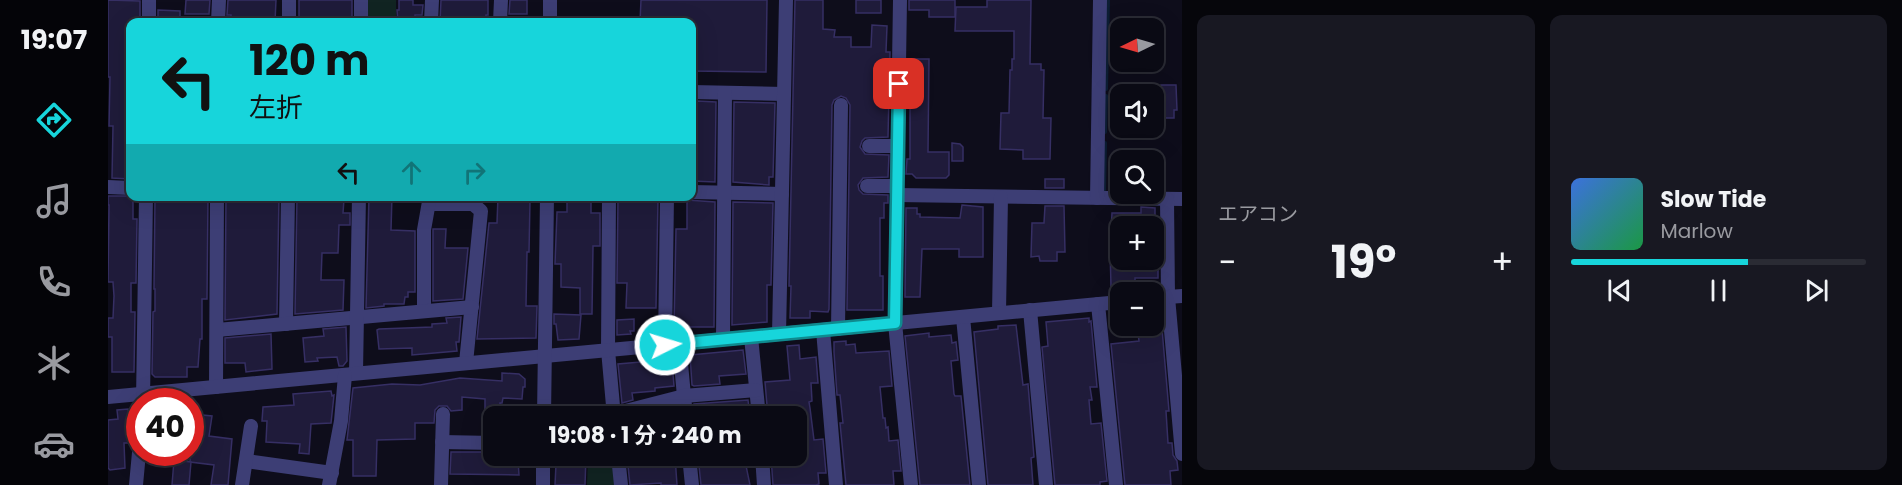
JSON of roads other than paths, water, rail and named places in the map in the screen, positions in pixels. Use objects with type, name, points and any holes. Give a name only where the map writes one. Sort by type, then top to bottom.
[{"type":"street","points":[[148,18],[149,0]]},
{"type":"street","points":[[219,0],[219,18]]},
{"type":"street","points":[[289,18],[290,0]]},
{"type":"street","points":[[361,0],[361,18]]},
{"type":"street","points":[[431,18],[432,0]]},
{"type":"street","points":[[500,18],[501,0]]},
{"type":"street","points":[[550,0],[550,18]]},
{"type":"street","points":[[779,334],[786,0]]},
{"type":"street","points":[[900,0],[895,323],[910,485]]},
{"type":"street","points":[[1097,198],[1100,0]]},
{"type":"street","points":[[696,92],[784,94]]},
{"type":"street","points":[[723,339],[725,93]]},
{"type":"street","points":[[838,329],[841,105]]},
{"type":"street","points":[[869,146],[898,146]]},
{"type":"street","points":[[867,186],[897,191],[1001,197],[1182,199]]},
{"type":"street","points":[[108,188],[126,188]]},
{"type":"street","points":[[696,192],[782,194]]},
{"type":"street","points":[[999,313],[1001,197]]},
{"type":"street","points":[[1167,199],[1175,296],[1182,454]]},
{"type":"street","points":[[143,388],[146,201]]},
{"type":"street","points":[[216,387],[217,201]]},
{"type":"street","points":[[286,324],[288,201]]},
{"type":"street","points":[[246,461],[330,479],[350,374],[357,317],[359,201]]},
{"type":"street","points":[[424,311],[424,230],[430,201]]},
{"type":"street","points":[[441,201],[473,204],[481,211],[466,363]]},
{"type":"street","points":[[544,406],[547,201]]},
{"type":"street","points":[[609,201],[608,350],[613,406]]},
{"type":"street","points":[[667,201],[672,344],[685,406]]},
{"type":"street","points":[[204,389],[1110,303]]},
{"type":"street","points":[[1098,304],[1116,485]]},
{"type":"street","points":[[217,330],[472,307]]},
{"type":"street","points":[[1030,310],[1046,485]]},
{"type":"street","points":[[963,317],[979,485]]},
{"type":"street","points":[[823,330],[836,485]]},
{"type":"street","points":[[751,337],[758,406]]},
{"type":"street","points":[[647,406],[684,396],[756,390]]},
{"type":"street","points":[[108,397],[126,398]]},
{"type":"street","points":[[441,485],[443,414]]},
{"type":"street","points":[[242,485],[251,426]]},
{"type":"street","points":[[442,442],[483,443]]},
{"type":"street","points":[[137,484],[138,466]]},
{"type":"street","points":[[543,466],[543,485]]},
{"type":"street","points":[[619,466],[621,485]]},
{"type":"street","points":[[690,466],[692,485]]},
{"type":"street","points":[[763,466],[764,485]]},
{"type":"waterway","points":[[1106,89],[1108,0]]},
{"type":"waterway","points":[[1105,132],[1106,96]]},
{"type":"waterway","points":[[1104,190],[1105,143]]}]
